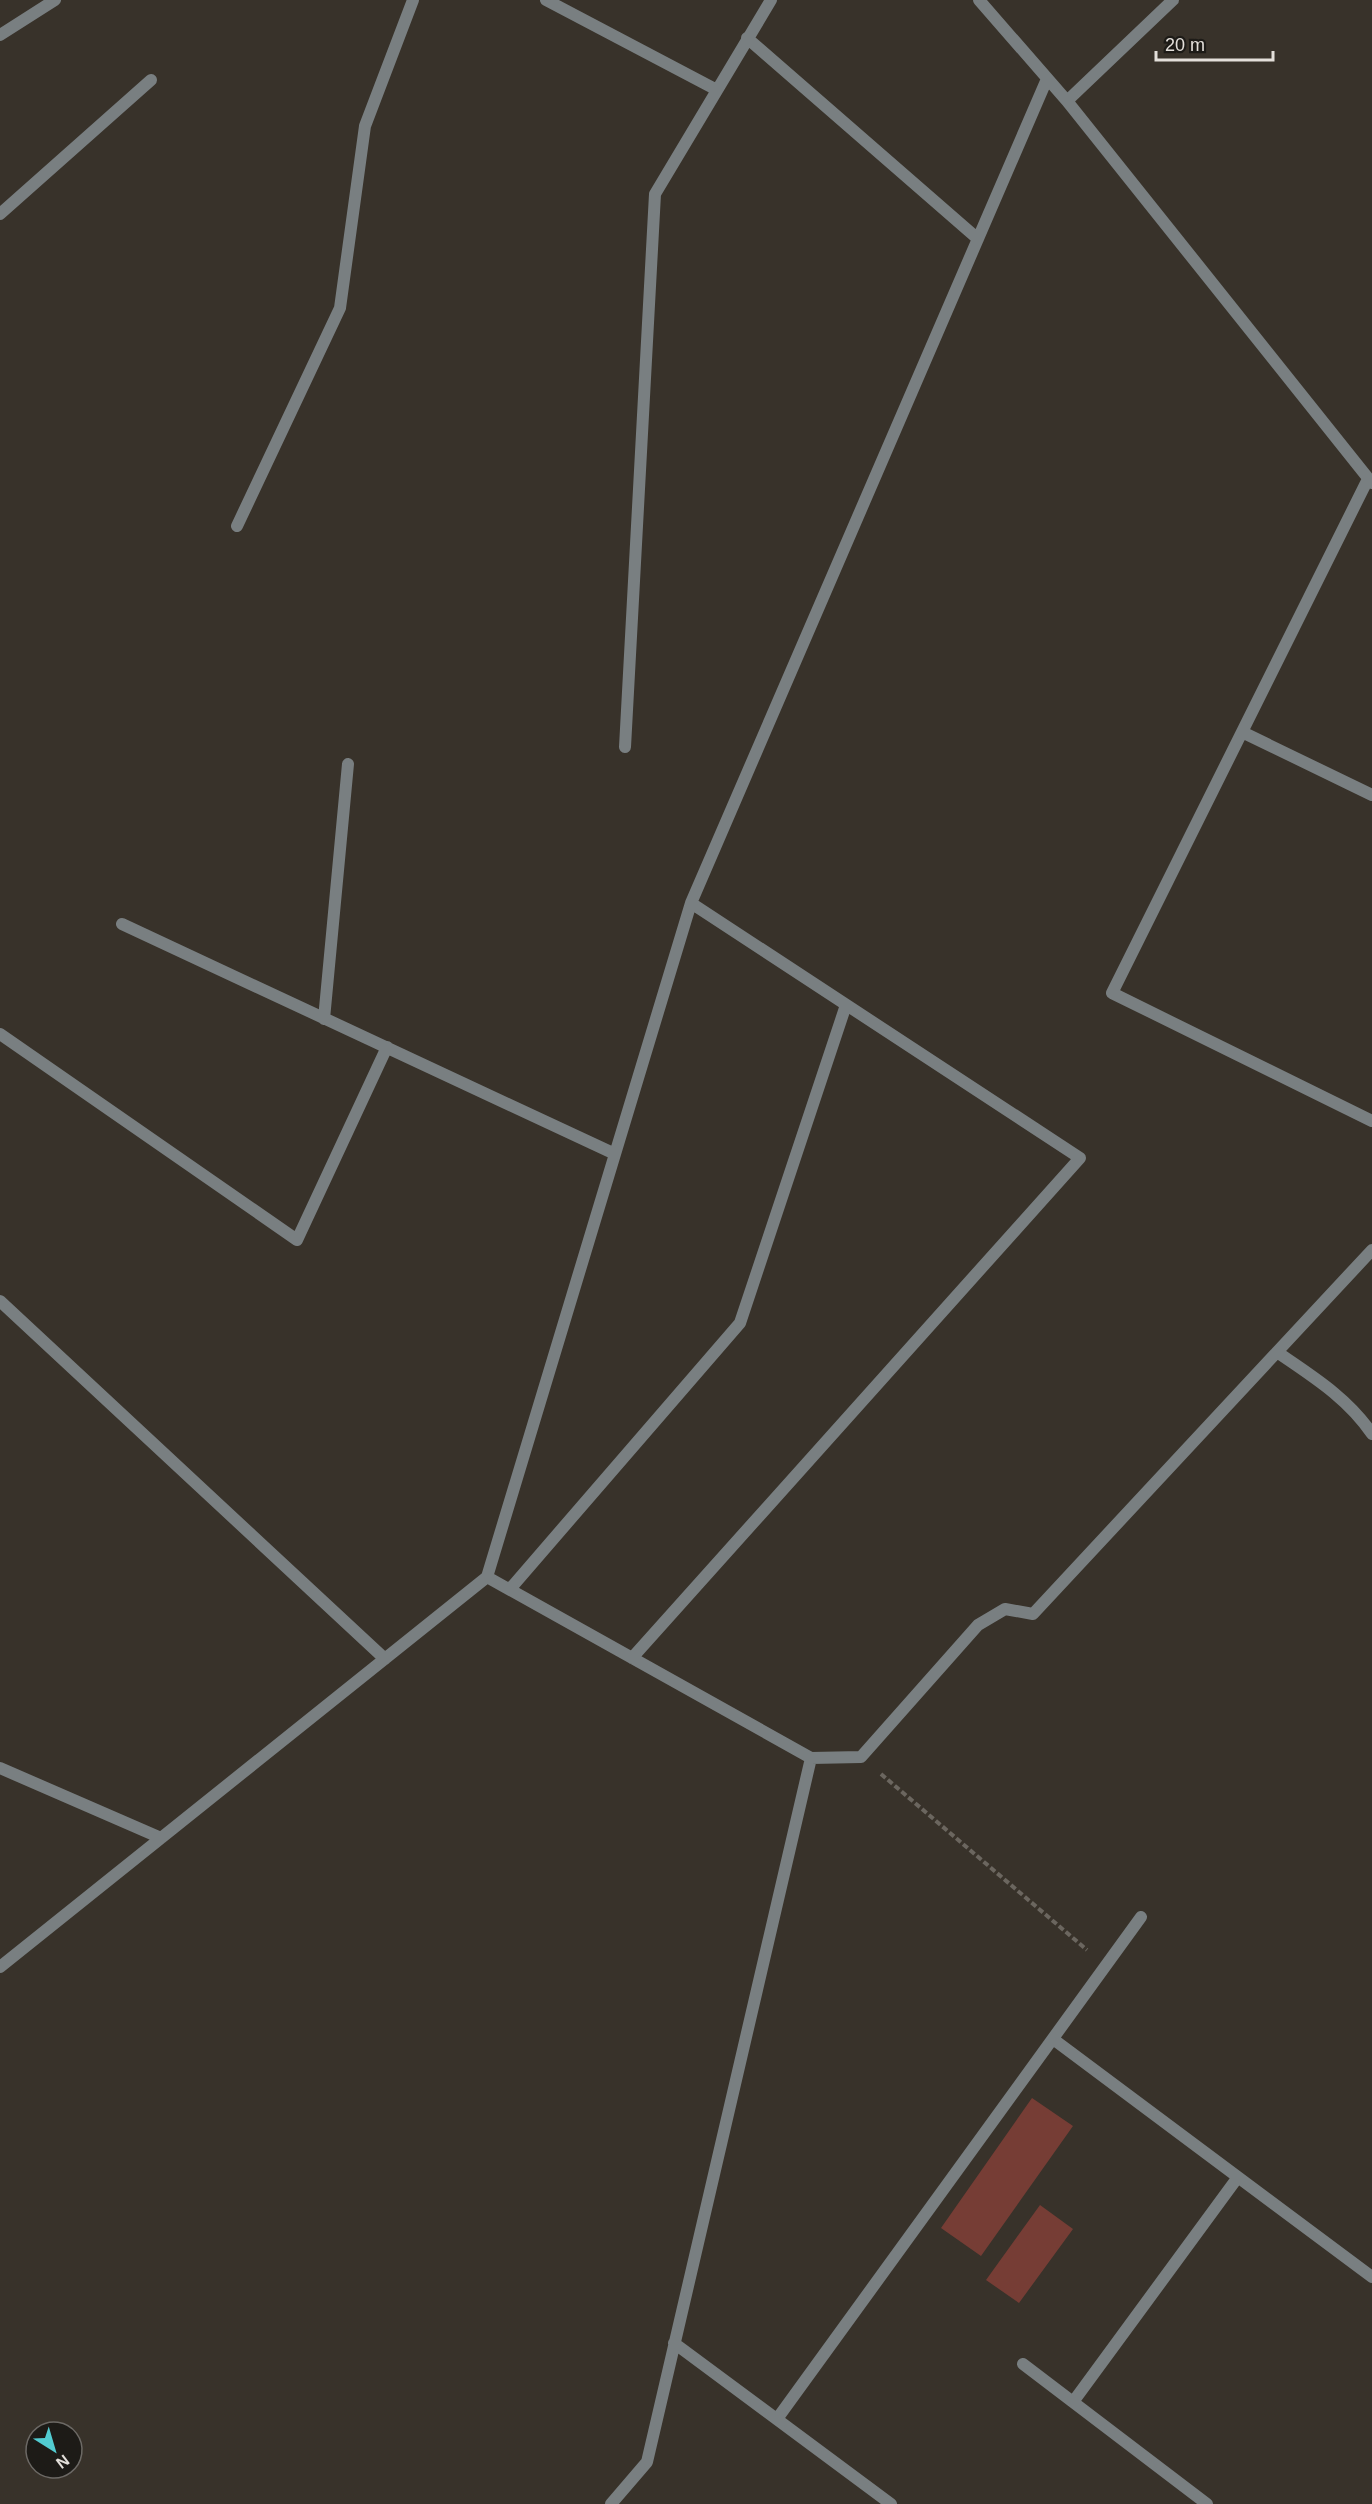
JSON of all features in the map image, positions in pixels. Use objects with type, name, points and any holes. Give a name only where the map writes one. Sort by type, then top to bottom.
[{"type":"street","points":[[0,35],[55,0]]},
{"type":"street","points":[[237,526],[340,308],[365,126],[413,0]]},
{"type":"street","points":[[546,0],[717,90]]},
{"type":"street","points":[[625,747],[655,194],[771,0]]},
{"type":"street","points":[[979,0],[1067,101],[1370,481],[1112,993],[1372,1121]]},
{"type":"street","points":[[1067,101],[1173,0]]},
{"type":"street","points":[[747,39],[978,239]]},
{"type":"street","points":[[0,1967],[487,1577],[690,903],[1047,79]]},
{"type":"street","points":[[0,214],[151,80]]},
{"type":"street","points":[[1242,732],[1372,795]]},
{"type":"street","points":[[324,1018],[348,764]]},
{"type":"street","points":[[632,1658],[1080,1158],[690,903]]},
{"type":"street","points":[[122,924],[615,1154]]},
{"type":"street","points":[[510,1589],[740,1323],[846,1005]]},
{"type":"street","points":[[0,1034],[297,1240],[387,1047]]},
{"type":"street","points":[[487,1577],[811,1758],[861,1757],[978,1625],[1005,1609],[1033,1614],[1372,1251]]},
{"type":"street","points":[[0,1301],[384,1659]]},
{"type":"street","points":[[1277,1352],[1330,1388],[1361,1418],[1372,1434]]},
{"type":"street","points":[[611,2504],[647,2463],[811,1758]]},
{"type":"street","points":[[0,1768],[161,1838]]},
{"type":"street","points":[[777,2419],[1141,1917]]},
{"type":"street","points":[[1053,2039],[1372,2277]]},
{"type":"street","points":[[1073,2402],[1239,2177]]},
{"type":"street","points":[[674,2343],[891,2504]]},
{"type":"street","points":[[1023,2364],[1207,2504]]},
{"type":"path","points":[[861,1757],[1106,1966]]},
{"type":"building","points":[[1032,2098],[1073,2126],[981,2256],[941,2228]]},
{"type":"building","points":[[1040,2205],[1073,2229],[1019,2303],[986,2280]]}]
